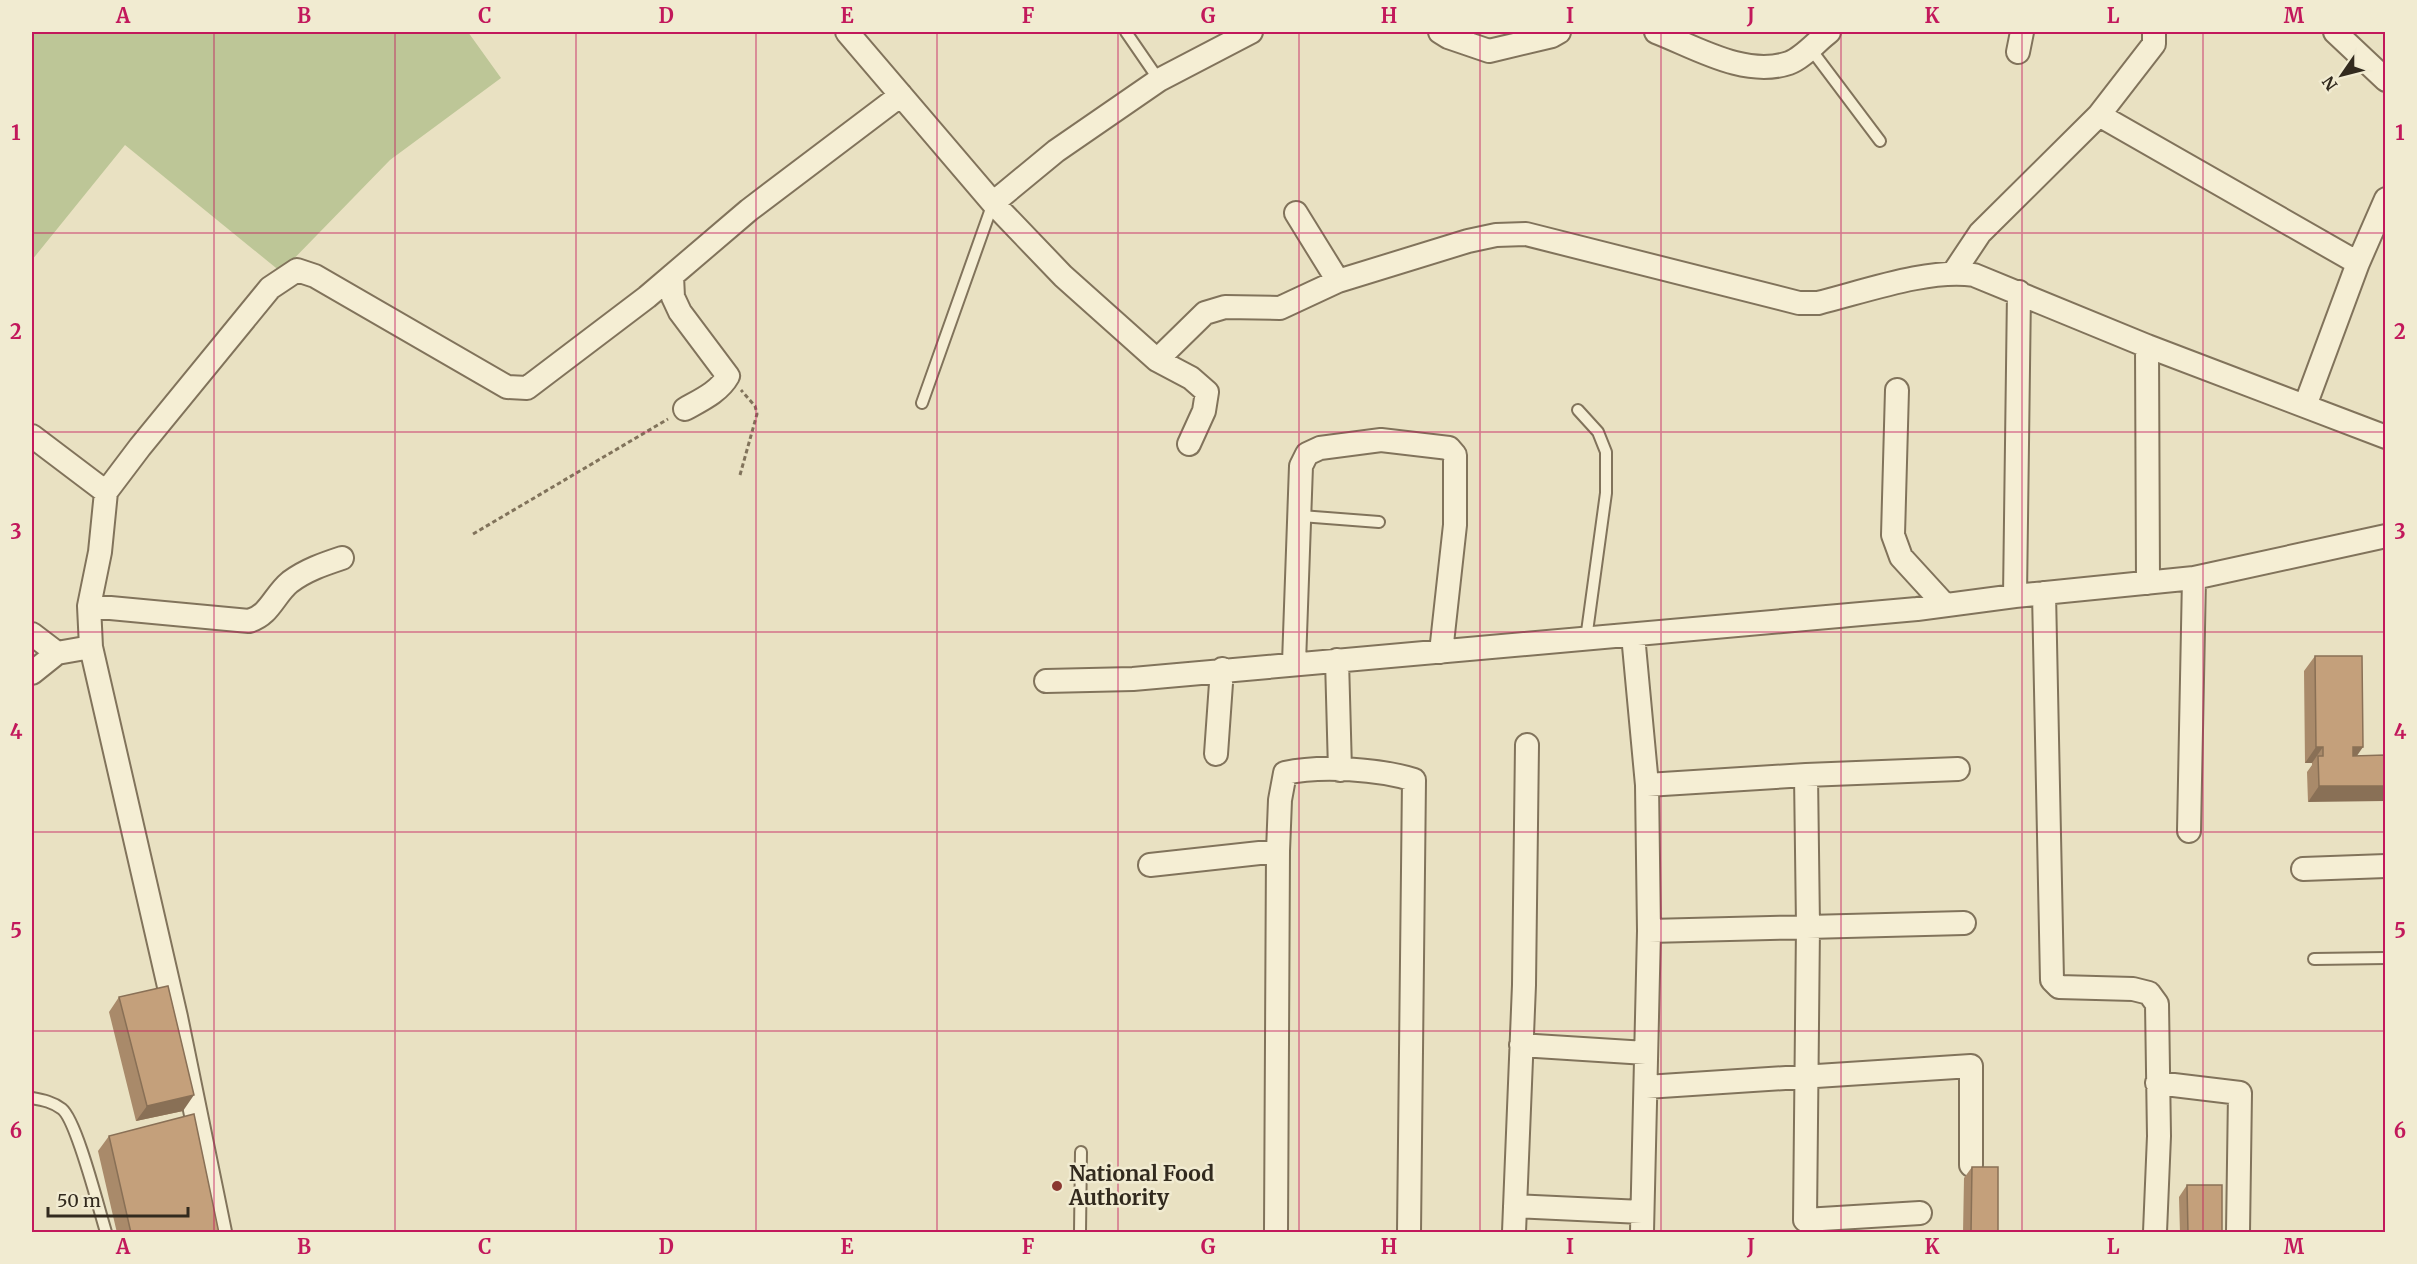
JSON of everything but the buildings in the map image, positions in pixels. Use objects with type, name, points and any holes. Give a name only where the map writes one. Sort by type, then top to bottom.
[{"type":"street","points":[[993,203],[1056,151],[1159,80],[1251,32]]},
{"type":"street","points":[[1440,32],[1489,51],[1552,36],[1558,32]]},
{"type":"street","points":[[1656,32],[1737,64],[1772,67],[1791,63],[1803,40],[1829,32]]},
{"type":"street","points":[[1954,272],[1980,233],[2099,115],[2154,44],[2154,32]]},
{"type":"street","points":[[2335,32],[2385,80]]},
{"type":"street","points":[[849,33],[993,203],[1063,276],[1157,360],[1191,378],[1207,392],[1204,411],[1189,444]]},
{"type":"street","points":[[219,1233],[176,1017],[91,647],[89,606],[100,552],[106,492],[270,288],[297,270],[315,276],[507,387],[527,388],[672,276],[749,210],[901,95]]},
{"type":"street","points":[[2099,115],[2358,262]]},
{"type":"street","points":[[2305,406],[2358,262],[2385,199]]},
{"type":"street","points":[[1296,213],[1338,281]]},
{"type":"street","points":[[1157,360],[1205,313],[1225,307],[1280,308],[1338,281],[1496,234],[1526,234],[1799,303],[1818,303],[1933,275],[1954,272],[1974,275],[2147,346],[2385,437]]},
{"type":"street","points":[[672,276],[673,297],[680,312],[728,376],[724,384],[716,391],[685,409]]},
{"type":"street","points":[[2015,596],[2019,292]]},
{"type":"street","points":[[2147,346],[2148,583]]},
{"type":"street","points":[[1897,390],[1893,535],[1901,557],[1944,604]]},
{"type":"street","points":[[32,436],[106,492]]},
{"type":"street","points":[[1294,663],[1301,516],[1301,465],[1307,454],[1320,448],[1382,440],[1449,448],[1455,455],[1455,525],[1441,652]]},
{"type":"street","points":[[1046,681],[1133,679],[1222,669],[1441,652],[1917,609],[2015,596],[2194,578],[2385,536]]},
{"type":"street","points":[[89,606],[249,621],[267,612],[288,584],[308,570],[342,558]]},
{"type":"street","points":[[2189,831],[2194,578]]},
{"type":"street","points":[[2044,593],[2052,980],[2059,987],[2133,989],[2149,993],[2157,1004],[2159,1137],[2155,1233]]},
{"type":"street","points":[[32,634],[57,653]]},
{"type":"street","points":[[1515,1206],[1642,1222],[1649,931],[1647,785],[1633,635]]},
{"type":"street","points":[[32,672],[57,653],[91,647]]},
{"type":"street","points":[[1337,660],[1340,770]]},
{"type":"street","points":[[1216,754],[1222,669]]},
{"type":"street","points":[[1514,1233],[1524,985],[1527,745]]},
{"type":"street","points":[[1276,1233],[1280,800],[1285,773],[1306,769],[1392,773],[1414,780],[1410,1233]]},
{"type":"street","points":[[1647,785],[1806,775],[1958,769]]},
{"type":"street","points":[[1806,775],[1808,926],[1805,1220],[1920,1213]]},
{"type":"street","points":[[1150,865],[1278,851]]},
{"type":"street","points":[[2303,869],[2385,866]]},
{"type":"street","points":[[1649,931],[1964,923]]},
{"type":"street","points":[[1521,1045],[1646,1053]]},
{"type":"street","points":[[1646,1087],[1971,1066],[1971,1165]]},
{"type":"street","points":[[2157,1083],[2240,1094],[2238,1233]]},
{"type":"lane","points":[[1126,32],[1159,80]]},
{"type":"lane","points":[[1803,40],[1880,141]]},
{"type":"lane","points":[[922,403],[993,203]]},
{"type":"lane","points":[[1578,410],[1598,432],[1606,452],[1606,493],[1586,639]]},
{"type":"lane","points":[[1301,516],[1379,522]]},
{"type":"lane","points":[[2314,959],[2385,958]]},
{"type":"lane","points":[[32,1098],[47,1100],[64,1110],[79,1141],[106,1233]]},
{"type":"lane","points":[[1080,1233],[1081,1152]]},
{"type":"path","points":[[728,376],[755,406],[758,414],[740,475]]},
{"type":"path","points":[[473,534],[685,409]]},
{"type":"green space","points":[[32,32],[468,32],[501,78],[390,160],[281,272],[125,145],[32,260]]},
{"type":"place","name":"National Food Authority","points":[[1057,1186]]}]
